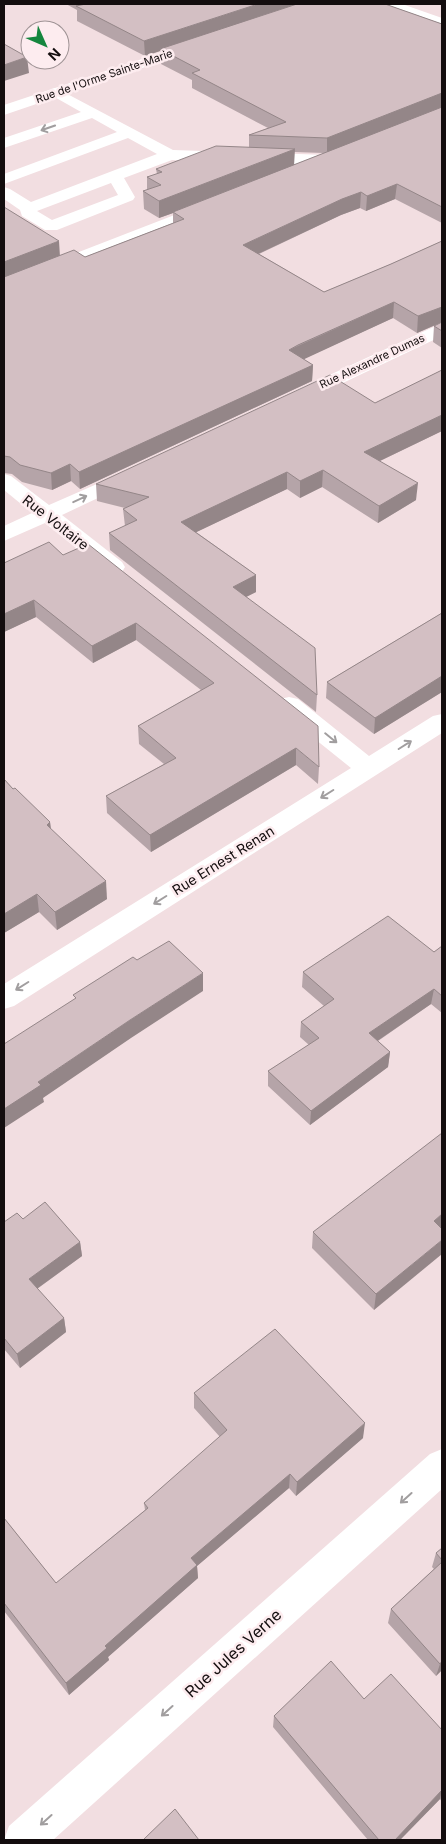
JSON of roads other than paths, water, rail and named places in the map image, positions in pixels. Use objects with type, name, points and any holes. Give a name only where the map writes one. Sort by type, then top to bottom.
[{"type":"street","points":[[389,4],[442,23]]},
{"type":"street","name":"Rue de l'Orme Sainte-Marie","points":[[4,110],[206,42]]},
{"type":"street","points":[[288,176],[346,153]]},
{"type":"street","points":[[4,287],[225,200]]},
{"type":"street","name":"Rue Alexandre Dumas","points":[[280,405],[442,328]]},
{"type":"street","points":[[4,534],[145,468]]},
{"type":"street","name":"Rue Voltaire","points":[[4,480],[130,580]]},
{"type":"street","points":[[268,689],[368,768]]},
{"type":"street","name":"Rue Ernest Renan","points":[[4,998],[442,722]]},
{"type":"street","name":"Rue Jules Verne","points":[[23,1840],[442,1466]]},
{"type":"lane","points":[[56,92],[170,155]]},
{"type":"lane","points":[[4,143],[92,112]]},
{"type":"lane","points":[[4,178],[130,132]]},
{"type":"lane","points":[[29,208],[170,155],[328,160]]},
{"type":"lane","points":[[29,208],[28,212],[51,226],[127,197],[115,175]]},
{"type":"lane","points":[[4,192],[29,208]]}]
